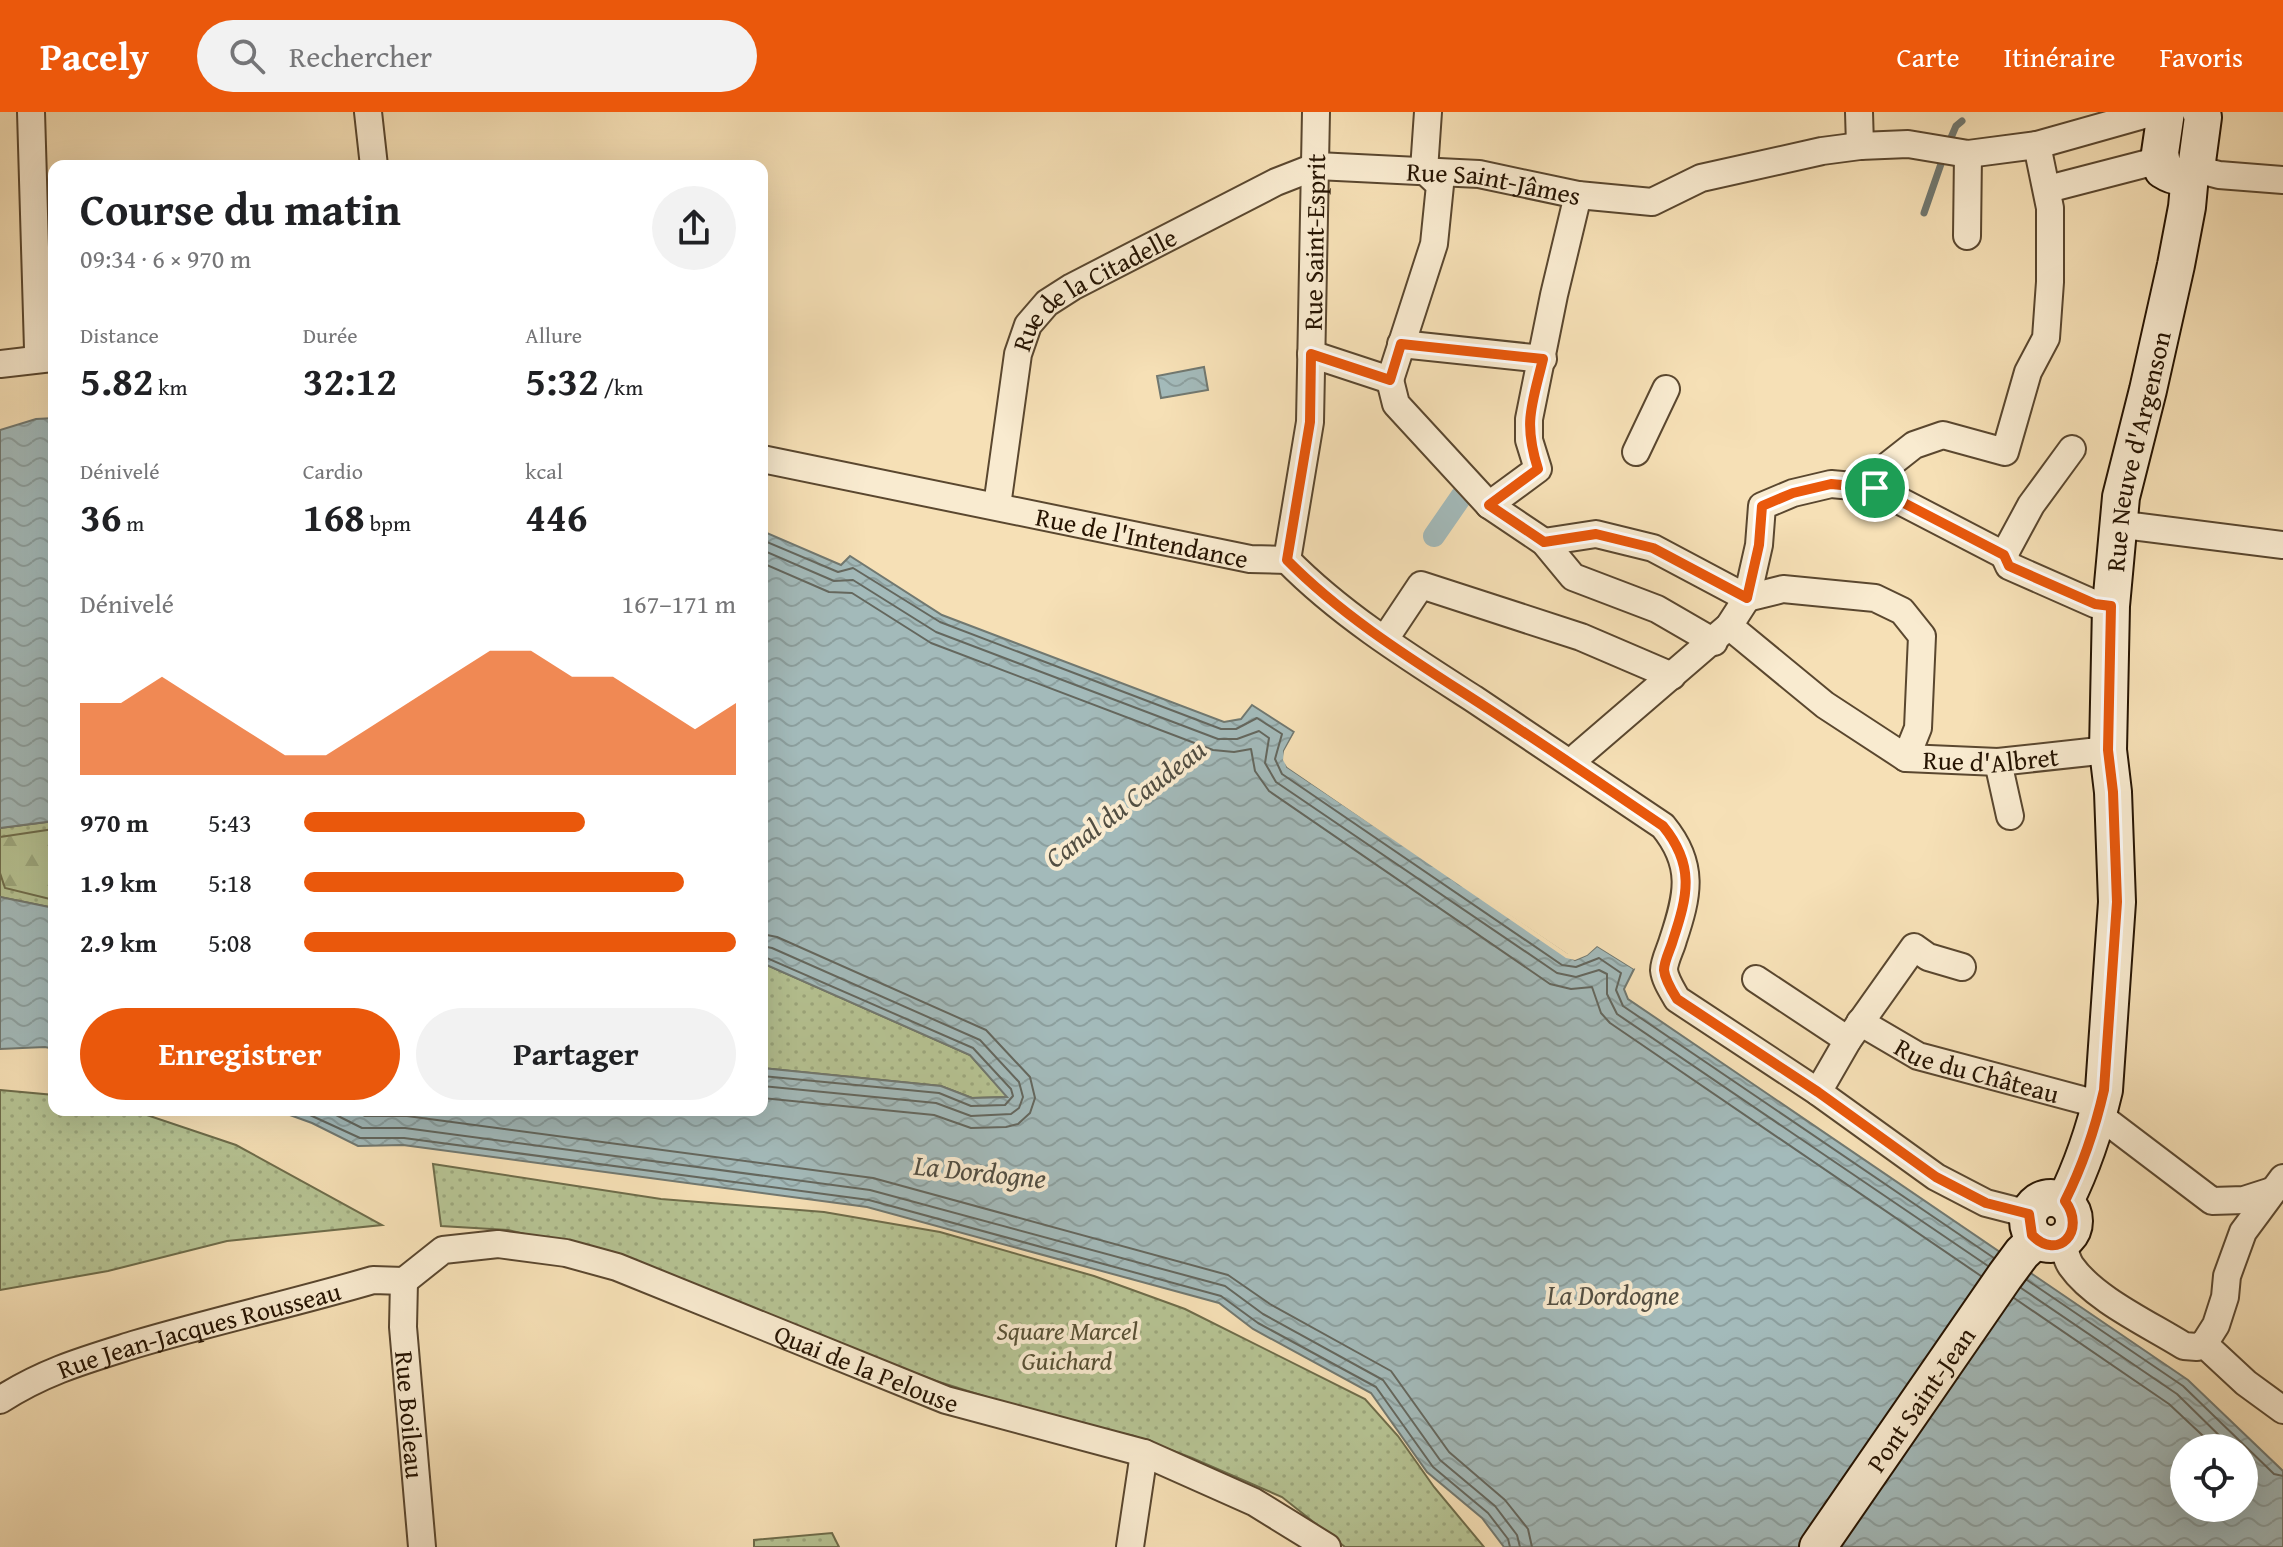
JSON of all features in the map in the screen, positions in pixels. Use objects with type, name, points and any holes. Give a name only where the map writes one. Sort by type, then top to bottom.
[{"type":"main road","points":[[2166,112],[2182,168]]},
{"type":"main road","points":[[2182,168],[2203,117],[2201,112]]},
{"type":"main road","name":"Rue Neuve d'Argenson","points":[[2038,1237],[2032,1208],[2044,1199],[2065,1201],[2078,1176],[2104,1090],[2117,902],[2113,792],[2108,750],[2111,606],[2121,497],[2178,252],[2182,168]]},
{"type":"main road","name":"Pont Saint-Jean","points":[[1818,1547],[2038,1237]]},
{"type":"street","points":[[31,112],[38,349],[45,358]]},
{"type":"street","points":[[368,112],[373,160]]},
{"type":"street","name":"Rue Saint-Esprit","points":[[1287,560],[1310,422],[1316,112]]},
{"type":"street","points":[[1859,112],[1860,146],[1908,144],[1968,154],[2037,145],[2154,112]]},
{"type":"street","points":[[1311,354],[1390,380],[1434,244],[1440,185],[1424,170],[1425,113]]},
{"type":"street","points":[[1878,480],[1914,445],[1943,435],[2005,452],[2028,372],[2046,338],[2050,282],[2048,189],[2037,145]]},
{"type":"street","name":"Rue Saint-Jâmes","points":[[1317,166],[1479,174],[1578,195],[1652,202],[1701,178],[1822,151],[1860,146]]},
{"type":"street","points":[[1967,236],[1968,154]]},
{"type":"street","name":"Rue de la Citadelle","points":[[997,506],[1018,354],[1028,325],[1047,303],[1072,287],[1276,182],[1317,166]]},
{"type":"street","points":[[2048,189],[2182,168],[2219,175],[2283,180]]},
{"type":"street","points":[[1489,505],[1538,469],[1529,440],[1529,419],[1578,195]]},
{"type":"street","points":[[1401,344],[1543,359]]},
{"type":"street","points":[[0,364],[45,358]]},
{"type":"street","name":"Rue d'Albret","points":[[1390,380],[1396,404],[1489,505],[1544,542],[1573,577],[1722,634],[1906,758],[1998,762],[2108,750]]},
{"type":"street","points":[[1636,452],[1666,389]]},
{"type":"street","points":[[2004,555],[2031,505],[2072,449]]},
{"type":"street","name":"Rue de l'Intendance","points":[[768,460],[1250,559],[1287,560]]},
{"type":"street","points":[[1572,764],[1722,634],[1747,598],[1759,545],[1762,506],[1793,493],[1831,484],[1878,480],[2004,555],[2009,566],[2095,604],[2111,606]]},
{"type":"street","points":[[2119,528],[2132,526],[2283,545]]},
{"type":"street","points":[[1544,542],[1596,534],[1653,548],[1747,598],[1783,589],[1833,593],[1875,598],[1902,611],[1922,636],[1918,728],[1906,758]]},
{"type":"street","points":[[1287,560],[1307,581],[1385,639],[1663,826],[1675,841],[1687,873],[1683,909],[1664,969],[1677,999],[1818,1092],[1872,1133],[1962,1193],[1986,1203],[2038,1237],[2105,1297],[2184,1346],[2204,1344],[2216,1325],[2227,1276],[2243,1232],[2277,1184]]},
{"type":"street","points":[[1385,639],[1421,585],[1581,637],[1672,676]]},
{"type":"street","points":[[1998,762],[2010,816]]},
{"type":"street","points":[[1818,1092],[1854,1031],[1914,947],[1928,957],[1962,967]]},
{"type":"street","name":"Rue du Château","points":[[1756,979],[1854,1031],[1918,1056],[2100,1110],[2212,1201],[2244,1200],[2277,1184]]},
{"type":"street","name":"Quai de la Pelouse","points":[[404,1281],[443,1250],[498,1244],[566,1253],[617,1267],[946,1400],[1144,1453],[1254,1502],[1327,1547]]},
{"type":"street","name":"Rue Jean-Jacques Rousseau","points":[[0,1400],[33,1379],[77,1362],[194,1327],[373,1280],[404,1281]]},
{"type":"street","name":"Rue Boileau","points":[[404,1281],[403,1327],[422,1547]]},
{"type":"street","points":[[2204,1344],[2246,1383],[2283,1410]]},
{"type":"street","points":[[1130,1547],[1144,1453]]},
{"type":"green space","points":[[48,822],[48,907],[0,897],[0,828]]},
{"type":"green space","points":[[48,830],[48,899],[5,888],[0,873],[0,837]]},
{"type":"green space","points":[[768,966],[970,1055],[1008,1097],[972,1098],[941,1086],[768,1069]]},
{"type":"green space","points":[[0,1090],[48,1094],[48,1116],[150,1116],[236,1145],[382,1225],[227,1241],[108,1271],[0,1290]]},
{"type":"green space","name":"Square Marcel Guichard","points":[[433,1164],[661,1199],[824,1212],[940,1232],[1094,1276],[1185,1309],[1365,1399],[1398,1436],[1434,1487],[1484,1547],[1345,1547],[1282,1497],[1134,1436],[1050,1417],[936,1381],[571,1245],[508,1230],[441,1226]]},
{"type":"green space","points":[[832,1533],[839,1547],[754,1547],[754,1540]]},
{"type":"water","points":[[1204,367],[1208,390],[1161,398],[1157,376]]},
{"type":"water","points":[[48,418],[48,822],[0,828],[0,430]]},
{"type":"water","name":"La Dordogne","points":[[768,534],[841,565],[850,556],[942,615],[1224,722],[1241,719],[1252,705],[1294,732],[1284,751],[1287,767],[1575,960],[1597,946],[1634,969],[1624,989],[1628,999],[2188,1380],[2244,1434],[2170,1434],[2170,1522],[2258,1522],[2258,1447],[2283,1471],[2283,1547],[1504,1547],[1482,1518],[1427,1472],[1371,1393],[1253,1329],[1219,1303],[867,1207],[403,1145],[358,1146],[293,1116],[768,1116],[768,1069],[941,1086],[972,1098],[1007,1097],[970,1055],[768,966]]},
{"type":"water","points":[[0,897],[48,907],[48,1048],[0,1049]]},
{"type":"pier","points":[[1297,728],[1298,733],[1288,752],[1290,765],[1568,954],[1585,952],[1598,942],[1636,966],[1634,969],[1597,946],[1575,960],[1566,958],[1287,767],[1283,760],[1284,751]]},
{"type":"waterway","points":[[1950,140],[1956,126],[1962,121]]},
{"type":"waterway","points":[[1924,213],[1942,161]]},
{"type":"waterway","name":"Canal du Caudeau","points":[[1434,536],[1463,494]]},
{"type":"route","points":[[1401,344],[1543,359],[1529,419],[1529,440],[1538,469],[1489,505],[1544,542],[1596,534],[1653,548],[1747,598],[1759,545],[1762,506],[1793,493],[1831,484],[1875,488],[2004,555],[2009,566],[2095,604],[2111,606],[2108,750],[2113,792],[2117,902],[2104,1090],[2100,1116],[2078,1176],[2065,1201],[2074,1215],[2073,1231],[2056,1245],[2036,1240],[2029,1228],[2029,1214],[1962,1193],[1872,1133],[1818,1092],[1677,999],[1664,969],[1683,909],[1687,873],[1675,841],[1663,826],[1397,650],[1307,581],[1287,560],[1310,422],[1311,354],[1390,380],[1401,344]]}]
